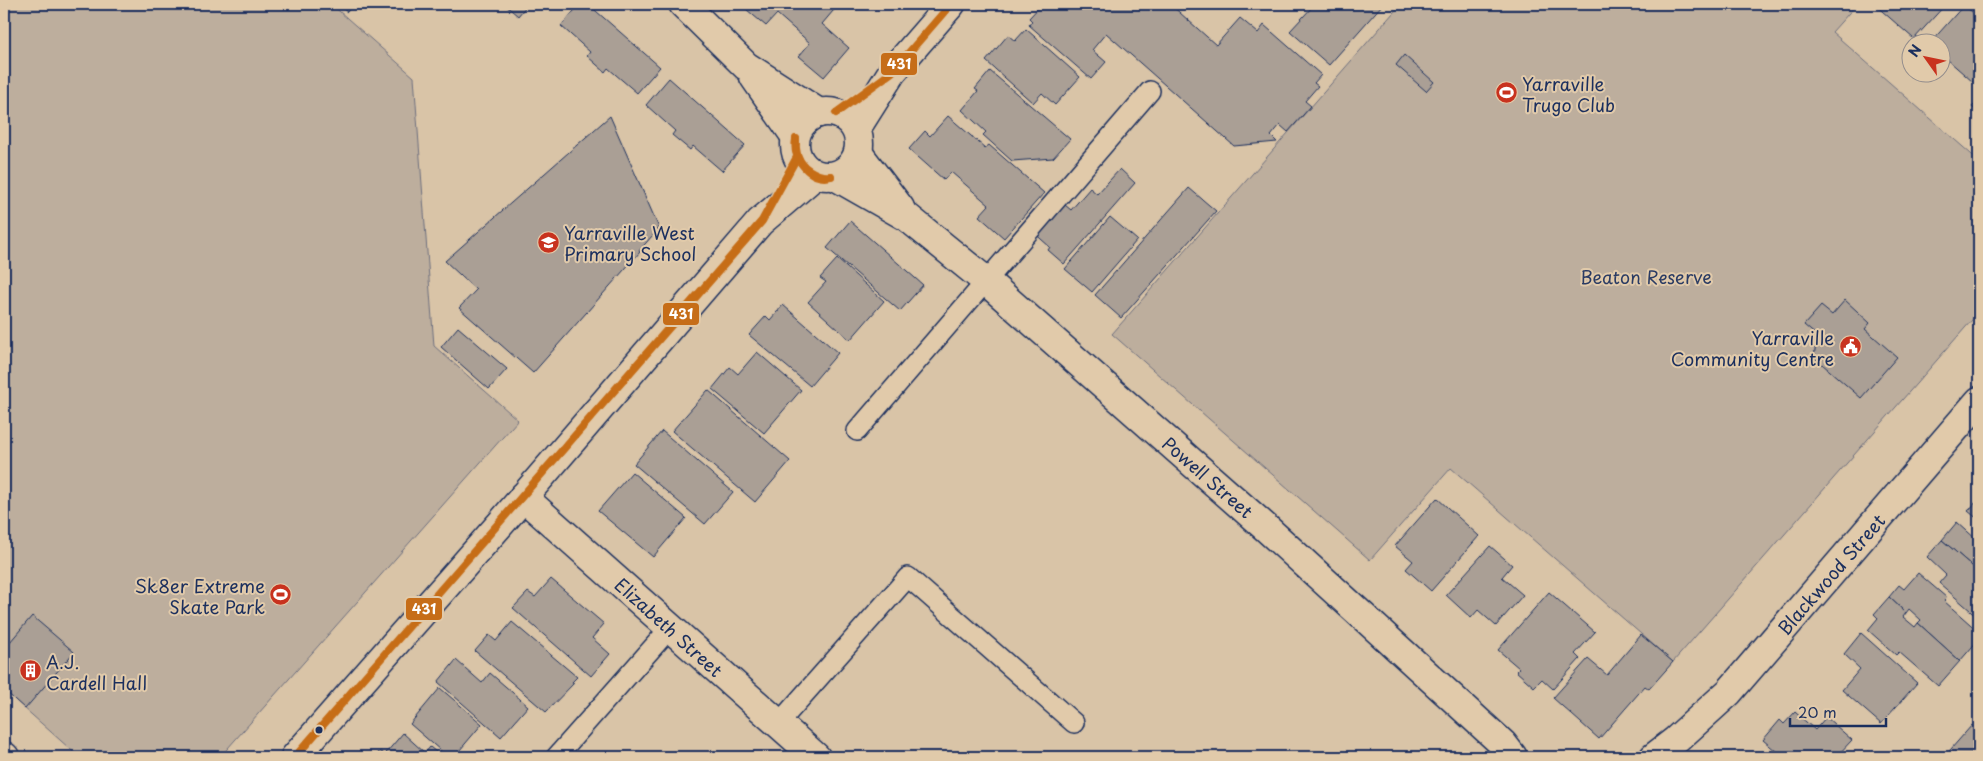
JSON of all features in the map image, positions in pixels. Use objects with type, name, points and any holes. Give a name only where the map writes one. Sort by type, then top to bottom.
[{"type":"street","name":"Powell Street","points":[[683,4],[746,66],[810,161],[907,217],[986,281],[1266,527],[1513,753]]},
{"type":"street","points":[[842,127],[951,4]]},
{"type":"street","name":"Powell Street","points":[[746,66],[842,127],[907,217]]},
{"type":"street","points":[[295,757],[523,498],[762,220],[810,161],[804,122],[842,127]]},
{"type":"street","points":[[810,161],[850,167],[842,127]]},
{"type":"street","name":"Blackwood Street","points":[[1654,757],[1671,749],[1728,692],[1979,401]]},
{"type":"street","name":"Elizabeth Street","points":[[523,498],[816,757]]},
{"type":"lane","points":[[857,431],[1150,91]]},
{"type":"lane","points":[[778,724],[908,577],[1074,723]]},
{"type":"lane","points":[[556,757],[670,628]]},
{"type":"green space","points":[[4,4],[331,4],[414,77],[434,346],[518,420],[220,757],[79,757],[4,690]]},
{"type":"green space","name":"Beaton Reserve","points":[[1401,4],[1857,4],[1832,32],[1979,161],[1979,312],[1673,662],[1451,468],[1370,560],[1112,334]]},
{"type":"building","points":[[337,4],[354,4],[347,12]]},
{"type":"building","points":[[504,4],[528,4],[518,16]]},
{"type":"building","points":[[580,4],[588,4],[660,67],[637,93],[608,68],[605,72],[587,56],[590,52],[561,26]]},
{"type":"building","points":[[740,4],[839,4],[822,24],[849,48],[824,77],[799,56],[810,43],[777,14],[766,26]]},
{"type":"building","points":[[1042,4],[1170,4],[1216,45],[1240,18],[1258,33],[1264,25],[1321,75],[1314,83],[1318,86],[1305,101],[1311,106],[1288,132],[1280,125],[1271,136],[1277,142],[1234,146],[1106,33],[1092,50],[1106,62],[1091,79],[1029,25],[1032,21],[1029,18]]},
{"type":"building","points":[[1315,4],[1383,4],[1329,65],[1290,31]]},
{"type":"building","points":[[1874,4],[1946,4],[1920,32],[1906,32]]},
{"type":"building","points":[[1964,5],[1979,18],[1979,27],[1977,29],[1979,32],[1979,75],[1973,82],[1950,62],[1950,32],[1940,32]]},
{"type":"building","points":[[1026,29],[1080,77],[1055,105],[1042,93],[1033,103],[986,61],[1008,35],[1015,41]]},
{"type":"building","points":[[1404,55],[1434,82],[1426,91],[1396,65]]},
{"type":"building","points":[[990,71],[1070,139],[1053,158],[1012,161],[983,135],[986,132],[962,110],[978,91],[975,89]]},
{"type":"building","points":[[669,78],[745,145],[722,171],[693,146],[690,150],[672,135],[675,131],[646,105]]},
{"type":"building","points":[[1979,99],[1979,113],[1972,107]]},
{"type":"building","points":[[610,116],[659,228],[533,373],[459,308],[476,290],[445,261]]},
{"type":"building","points":[[948,116],[985,148],[989,145],[1044,193],[1004,238],[979,216],[989,205],[951,172],[944,180],[909,149],[925,131],[930,136]]},
{"type":"building","points":[[1120,169],[1135,183],[1064,264],[1048,250],[1050,247],[1032,231],[1059,200],[1071,210],[1090,188],[1097,194]]},
{"type":"building","points":[[1189,188],[1216,211],[1121,318],[1095,295]]},
{"type":"building","points":[[1110,217],[1137,240],[1092,292],[1065,269]]},
{"type":"building","points":[[850,221],[923,285],[900,311],[827,248]]},
{"type":"building","points":[[837,259],[884,301],[850,340],[808,302],[826,282],[820,278]]},
{"type":"building","name":"Yarraville Community Centre","points":[[1845,300],[1870,323],[1865,329],[1897,357],[1861,398],[1814,357],[1817,336],[1804,325],[1821,306],[1832,315]]},
{"type":"building","points":[[783,305],[838,353],[810,386],[749,335],[766,316],[770,320]]},
{"type":"building","points":[[458,327],[507,369],[489,389],[441,347]]},
{"type":"building","points":[[757,352],[801,390],[764,433],[712,389],[730,367],[738,374]]},
{"type":"building","points":[[708,390],[790,461],[755,502],[672,431]]},
{"type":"building","points":[[662,431],[733,492],[705,524],[634,464]]},
{"type":"building","points":[[632,472],[686,518],[653,557],[598,511]]},
{"type":"building","points":[[1437,498],[1479,536],[1431,591],[1406,569],[1413,561],[1395,546]]},
{"type":"building","points":[[1979,499],[1979,520],[1968,511]]},
{"type":"building","points":[[1957,522],[1977,540],[1979,538],[1979,572],[1942,540]]},
{"type":"building","points":[[1942,540],[1979,572],[1979,618],[1939,583],[1946,575],[1927,557]]},
{"type":"building","points":[[1490,546],[1512,565],[1502,577],[1523,595],[1496,626],[1478,610],[1471,618],[1446,595]]},
{"type":"building","points":[[1918,573],[1947,598],[1944,601],[1979,632],[1979,639],[1960,661],[1918,623],[1921,620],[1909,609],[1906,613],[1889,597],[1899,585],[1904,589]]},
{"type":"building","points":[[551,579],[604,624],[592,638],[610,654],[591,676],[513,608],[528,592],[535,597]]},
{"type":"building","points":[[1549,592],[1595,632],[1575,654],[1580,659],[1553,689],[1542,679],[1534,687],[1516,671],[1519,668],[1498,650]]},
{"type":"building","points":[[1889,597],[1906,613],[1903,617],[1915,627],[1918,623],[1960,661],[1938,686],[1899,652],[1896,655],[1868,630],[1878,618],[1874,614]]},
{"type":"building","name":"A.J. Cardell Hall","points":[[32,616],[74,652],[25,709],[4,690],[4,649]]},
{"type":"building","points":[[512,622],[577,677],[572,682],[574,683],[546,712],[475,651],[489,635],[496,641]]},
{"type":"building","points":[[1861,633],[1917,683],[1881,724],[1842,690],[1860,669],[1844,654]]},
{"type":"building","points":[[1641,635],[1673,662],[1649,689],[1645,686],[1599,739],[1553,698],[1588,659],[1607,675]]},
{"type":"building","points":[[456,660],[482,683],[490,673],[528,706],[501,737],[438,682]]},
{"type":"building","points":[[440,688],[482,724],[454,757],[448,757],[410,724]]},
{"type":"building","points":[[1795,712],[1815,730],[1826,717],[1852,740],[1836,757],[1783,757],[1763,740],[1780,720],[1784,724]]},
{"type":"building","points":[[1972,725],[1979,731],[1979,757],[1944,757]]},
{"type":"building","points":[[403,733],[425,753],[430,747],[442,757],[391,757],[386,753]]},
{"type":"building","points":[[380,751],[388,757],[375,757]]},
{"type":"transit line","name":"431","points":[[836,113],[892,72],[951,4]]},
{"type":"transit line","name":"431","points":[[796,139],[796,152],[805,167],[820,175],[831,176]]},
{"type":"transit line","name":"431","points":[[796,139],[797,154],[804,167],[816,176],[831,176]]},
{"type":"transit line","name":"431","points":[[295,757],[762,221],[797,157]]},
{"type":"place","name":"Yarraville Trugo Club","points":[[1506,93]]},
{"type":"place","name":"Yarraville West Primary School","points":[[548,242]]},
{"type":"place","name":"Yarraville Community Centre","points":[[1850,347]]},
{"type":"place","name":"Sk8er Extreme Skate Park","points":[[281,595]]},
{"type":"place","name":"A.J. Cardell Hall","points":[[30,671]]}]
